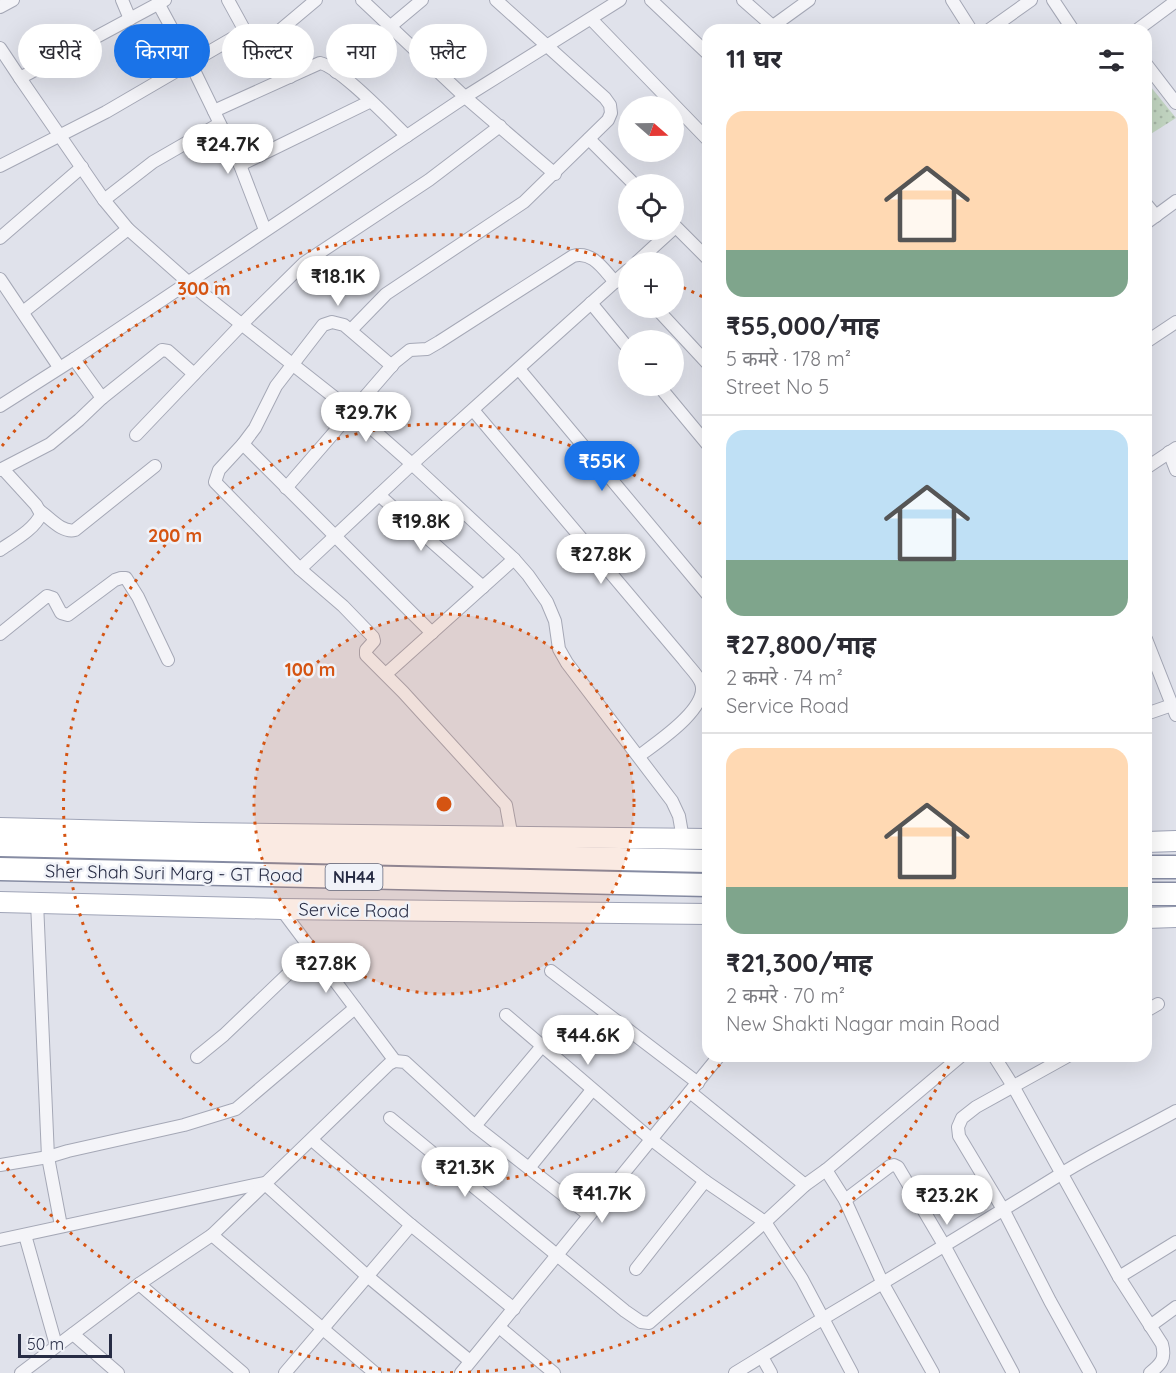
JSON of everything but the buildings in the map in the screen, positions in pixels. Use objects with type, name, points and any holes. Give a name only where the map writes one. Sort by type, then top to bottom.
[{"type":"highway","name":"Sher Shah Suri Marg - GT Road","points":[[0,844],[702,861]]},
{"type":"highway","points":[[1152,867],[1176,867]]},
{"type":"highway","name":"Sher Shah Suri Marg - GT Road","points":[[0,869],[702,885]]},
{"type":"highway","points":[[1152,894],[1176,894]]},
{"type":"main road","points":[[0,828],[702,840]]},
{"type":"main road","points":[[1152,842],[1176,842]]},
{"type":"main road","name":"Service Road","points":[[0,902],[281,909],[702,914]]},
{"type":"main road","points":[[1152,918],[1176,917]]},
{"type":"street","points":[[0,7],[13,0]]},
{"type":"street","points":[[122,0],[130,19]]},
{"type":"street","points":[[228,0],[241,24]]},
{"type":"street","points":[[287,24],[316,0]]},
{"type":"street","points":[[362,0],[387,24]]},
{"type":"street","points":[[394,24],[422,0]]},
{"type":"street","points":[[351,330],[386,294],[524,202],[608,120],[611,113],[610,105],[548,45],[496,0]]},
{"type":"street","points":[[0,406],[74,359],[465,97],[621,0]]},
{"type":"street","points":[[651,0],[702,48]]},
{"type":"street","points":[[743,0],[770,24]]},
{"type":"street","points":[[780,24],[809,0]]},
{"type":"street","points":[[952,0],[967,24]]},
{"type":"street","points":[[997,24],[1031,0]]},
{"type":"street","points":[[1053,0],[1069,24]]},
{"type":"street","points":[[1145,24],[1176,1]]},
{"type":"street","points":[[102,34],[161,2],[172,24]]},
{"type":"street","points":[[591,19],[702,134]]},
{"type":"street","points":[[397,34],[465,97],[555,174]]},
{"type":"street","points":[[0,48],[18,75]]},
{"type":"street","points":[[1152,71],[1175,99]]},
{"type":"street","points":[[20,78],[104,200],[128,229],[241,326],[353,412],[514,559],[528,575],[546,602],[555,621],[559,648],[567,663],[676,808],[682,826],[683,839]]},
{"type":"street","points":[[0,166],[106,112],[163,78]]},
{"type":"street","points":[[198,78],[240,165],[265,230]]},
{"type":"street","points":[[214,111],[288,78]]},
{"type":"street","points":[[343,78],[407,136]]},
{"type":"street","points":[[240,165],[369,102]]},
{"type":"street","points":[[104,200],[153,162],[219,124]]},
{"type":"street","points":[[136,435],[304,263],[429,180],[501,126]]},
{"type":"street","points":[[589,139],[624,174]]},
{"type":"street","points":[[0,238],[82,167]]},
{"type":"street","points":[[1152,218],[1176,201]]},
{"type":"street","points":[[23,312],[128,229]]},
{"type":"street","points":[[684,236],[702,253]]},
{"type":"street","points":[[648,252],[660,240]]},
{"type":"street","points":[[286,488],[392,366],[410,350],[427,349],[573,256],[579,254],[592,258],[618,273]]},
{"type":"street","points":[[0,279],[59,367]]},
{"type":"street","points":[[300,569],[412,464],[618,281]]},
{"type":"street","points":[[591,303],[618,336]]},
{"type":"street","points":[[665,318],[702,358]]},
{"type":"street","points":[[392,366],[351,330],[337,322],[323,325],[276,386],[255,428],[219,470],[215,482],[300,569],[343,606],[373,637],[374,641],[366,650],[366,654],[506,805],[512,838]]},
{"type":"street","points":[[1152,338],[1176,322]]},
{"type":"street","points":[[155,466],[75,530],[68,531],[40,511],[2,469],[50,444],[102,398],[162,350],[168,351],[194,374]]},
{"type":"street","points":[[74,359],[102,398]]},
{"type":"street","points":[[519,369],[702,588]]},
{"type":"street","points":[[667,396],[702,438]]},
{"type":"street","points":[[473,410],[684,660],[701,684],[702,695],[693,710],[680,724],[639,756]]},
{"type":"street","points":[[243,444],[432,633]]},
{"type":"street","points":[[1152,464],[1172,450],[1176,470]]},
{"type":"street","points":[[379,495],[483,587]]},
{"type":"street","points":[[0,550],[29,529],[40,518],[40,511]]},
{"type":"street","points":[[386,674],[514,559]]},
{"type":"street","points":[[0,634],[47,596],[53,598],[62,613],[68,615],[121,578],[126,578],[168,660]]},
{"type":"street","points":[[1152,654],[1174,710],[1152,713]]},
{"type":"street","points":[[37,902],[48,1157],[61,1226]]},
{"type":"street","points":[[281,909],[395,1061]]},
{"type":"street","points":[[197,1058],[313,950]]},
{"type":"street","points":[[551,970],[694,1088],[805,1185]]},
{"type":"street","points":[[1152,1008],[1158,1004]]},
{"type":"street","points":[[0,1165],[48,1157],[68,1150],[184,1125],[236,1109],[356,1008]]},
{"type":"street","points":[[506,1015],[652,1140],[705,1181],[765,1222],[802,1279],[852,1373]]},
{"type":"street","points":[[476,1126],[542,1046]]},
{"type":"street","points":[[21,1373],[139,1284],[212,1235],[389,1064],[395,1061],[405,1062],[476,1126],[589,1215]]},
{"type":"street","points":[[461,1373],[714,1062]]},
{"type":"street","points":[[390,1118],[635,1318],[649,1323],[805,1185],[826,1170],[954,1062]]},
{"type":"street","points":[[998,1062],[1119,1277],[1162,1344],[1165,1353],[1160,1365],[1150,1373]]},
{"type":"street","points":[[1057,1062],[976,1107],[962,1118],[958,1127],[959,1136],[1004,1211],[1090,1373]]},
{"type":"street","points":[[530,1168],[592,1090]]},
{"type":"street","points":[[735,1373],[944,1245],[1004,1211],[1062,1173],[1176,1111]]},
{"type":"street","points":[[312,1140],[514,1309]]},
{"type":"street","points":[[844,1200],[894,1165],[901,1171],[1013,1373]]},
{"type":"street","points":[[826,1170],[844,1200],[883,1284],[933,1373]]},
{"type":"street","points":[[636,1269],[705,1181]]},
{"type":"street","points":[[0,1240],[264,1183]]},
{"type":"street","points":[[264,1183],[366,1275],[470,1361]]},
{"type":"street","points":[[285,1373],[366,1275],[411,1225]]},
{"type":"street","points":[[25,1235],[56,1345]]},
{"type":"street","points":[[212,1235],[375,1373]]},
{"type":"street","points":[[1119,1277],[1176,1242]]},
{"type":"street","points":[[139,1284],[243,1373]]},
{"type":"street","points":[[1150,1326],[1176,1307]]},
{"type":"street","points":[[499,1327],[554,1373]]},
{"type":"street","points":[[73,1334],[118,1373]]},
{"type":"street","points":[[762,1357],[771,1373]]},
{"type":"green space","points":[[1152,88],[1176,118],[1152,133]]}]
